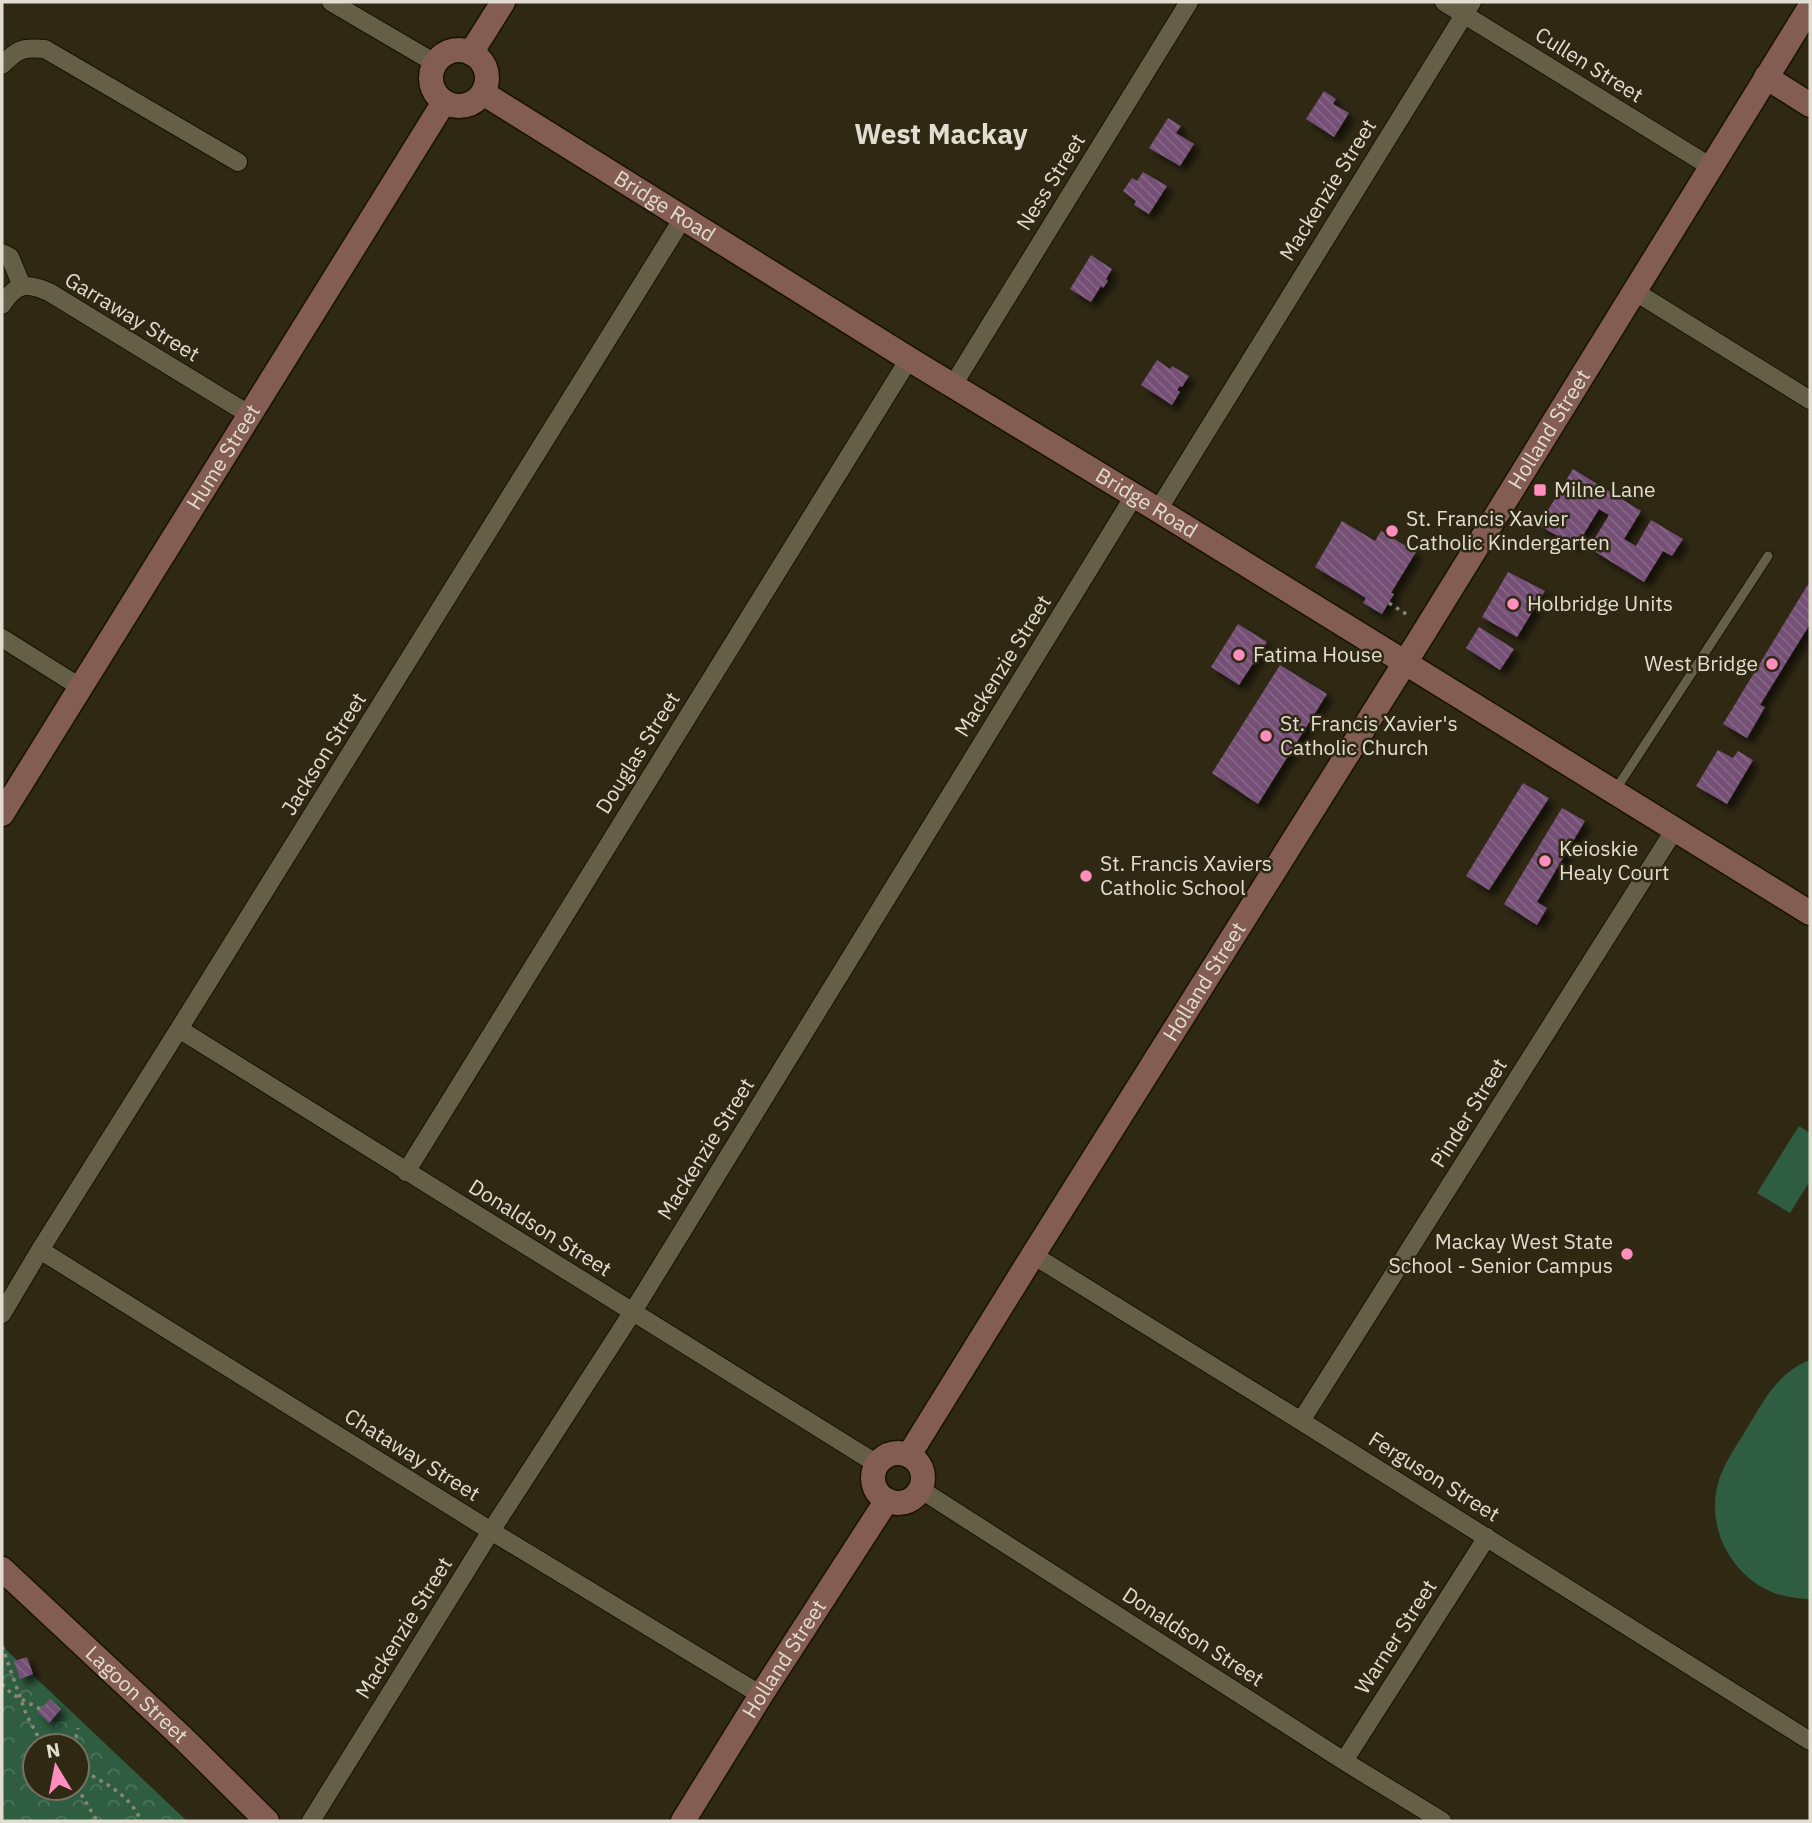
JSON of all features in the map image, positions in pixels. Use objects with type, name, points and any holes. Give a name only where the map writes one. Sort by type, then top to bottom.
[{"type":"street","points":[[331,2],[435,63]]},
{"type":"street","points":[[471,53],[503,2]]},
{"type":"street","name":"Ness Street","points":[[953,385],[1189,2]]},
{"type":"street","name":"Cullen Street","points":[[1444,2],[1468,8],[1711,167]]},
{"type":"street","name":"Holland Street","points":[[909,1455],[1404,663],[1810,6]]},
{"type":"street","name":"Mackenzie Street","points":[[1158,510],[1468,8]]},
{"type":"street","points":[[2,65],[17,50],[46,49],[238,162]]},
{"type":"street","points":[[457,50],[471,53],[485,67],[487,76],[483,93],[468,105],[457,106],[444,102],[433,91],[430,82],[435,63],[440,56],[448,52],[457,50]]},
{"type":"street","points":[[1766,77],[1810,105]]},
{"type":"street","name":"Bridge Road","points":[[483,93],[909,359],[1810,913]]},
{"type":"street","name":"Hume Street","points":[[2,814],[444,102]]},
{"type":"street","name":"Jackson Street","points":[[2,1314],[684,218]]},
{"type":"street","points":[[2,253],[10,257],[22,286],[14,290],[2,305]]},
{"type":"street","name":"Garraway Street","points":[[22,286],[29,285],[49,292],[250,415]]},
{"type":"street","points":[[1634,291],[1810,400]]},
{"type":"street","name":"Douglas Street","points":[[406,1172],[909,359]]},
{"type":"street","name":"Mackenzie Street","points":[[311,1821],[491,1531],[632,1313],[1134,496]]},
{"type":"street","points":[[2,638],[80,687]]},
{"type":"street","name":"Pinder Street","points":[[1301,1421],[1675,829]]},
{"type":"street","name":"Donaldson Street","points":[[180,1029],[877,1464]]},
{"type":"street","name":"Chataway Street","points":[[40,1250],[491,1531],[761,1695]]},
{"type":"street","name":"Ferguson Street","points":[[1032,1255],[1810,1741]]},
{"type":"street","points":[[892,1453],[909,1455],[919,1465],[922,1473],[920,1489],[907,1501],[887,1500],[876,1490],[873,1482],[873,1472],[877,1464],[892,1453]]},
{"type":"street","name":"Donaldson Street","points":[[920,1489],[1442,1821]]},
{"type":"street","name":"Holland Street","points":[[683,1821],[887,1500]]},
{"type":"street","name":"Warner Street","points":[[1343,1760],[1487,1537]]},
{"type":"street","name":"Lagoon Street","points":[[2,1569],[183,1738],[267,1821]]},
{"type":"lane","points":[[1614,792],[1768,556]]},
{"type":"path","points":[[1389,603],[1406,614]]},
{"type":"path","points":[[2,1646],[26,1714],[36,1732]]},
{"type":"path","points":[[2,1684],[40,1709]]},
{"type":"path","points":[[77,1732],[78,1728]]},
{"type":"path","points":[[91,1776],[128,1799],[141,1821]]},
{"type":"path","points":[[86,1802],[97,1821]]},
{"type":"green space","points":[[1799,1126],[1810,1133],[1810,1181],[1790,1213],[1757,1193]]},
{"type":"green space","points":[[1810,1360],[1810,1599],[1806,1599],[1774,1593],[1745,1575],[1734,1563],[1719,1533],[1715,1500],[1724,1468],[1767,1396],[1790,1371]]},
{"type":"green space","points":[[2,1646],[187,1821],[2,1821]]},
{"type":"building","points":[[1324,91],[1336,99],[1333,104],[1349,113],[1334,137],[1306,119]]},
{"type":"building","points":[[1168,118],[1181,126],[1176,133],[1194,144],[1180,166],[1149,148]]},
{"type":"building","points":[[1143,172],[1167,186],[1149,214],[1134,205],[1136,201],[1123,191],[1132,178],[1137,181]]},
{"type":"building","points":[[1091,255],[1112,269],[1106,279],[1108,281],[1103,288],[1101,286],[1091,302],[1070,289]]},
{"type":"building","points":[[1157,360],[1170,369],[1172,366],[1189,376],[1177,390],[1180,392],[1172,405],[1141,385]]},
{"type":"building","points":[[1573,469],[1641,511],[1624,539],[1636,546],[1651,520],[1683,539],[1672,556],[1663,551],[1644,582],[1589,548],[1609,515],[1599,509],[1576,547],[1539,525]]},
{"type":"building","points":[[1342,521],[1375,541],[1381,531],[1416,552],[1391,593],[1394,594],[1382,614],[1363,603],[1366,598],[1315,567]]},
{"type":"building","name":"Holbridge Units","points":[[1508,572],[1545,591],[1517,637],[1482,617]]},
{"type":"building","name":"West Bridge","points":[[1810,581],[1810,624],[1760,705],[1765,707],[1747,738],[1723,724]]},
{"type":"building","name":"Fatima House","points":[[1238,624],[1267,642],[1239,685],[1211,667]]},
{"type":"building","points":[[1479,627],[1514,649],[1500,670],[1466,648]]},
{"type":"building","points":[[1280,665],[1327,694],[1258,804],[1212,773]]},
{"type":"building","points":[[1718,750],[1733,758],[1738,751],[1753,760],[1727,804],[1696,786]]},
{"type":"building","points":[[1523,783],[1549,798],[1489,890],[1466,876]]},
{"type":"building","name":"Keioskie Healy Court","points":[[1562,808],[1585,821],[1537,902],[1547,908],[1537,925],[1504,904]]},
{"type":"building","points":[[27,1657],[33,1674],[20,1679],[14,1661]]},
{"type":"building","points":[[50,1699],[61,1709],[49,1723],[38,1712]]},
{"type":"place","name":"Milne Lane","points":[[1540,490]]},
{"type":"place","name":"St. Francis Xavier Catholic Kindergarten","points":[[1392,531]]},
{"type":"place","name":"Holbridge Units","points":[[1513,604]]},
{"type":"place","name":"Fatima House","points":[[1239,655]]},
{"type":"place","name":"West Bridge","points":[[1772,664]]},
{"type":"place","name":"St. Francis Xavier's Catholic Church","points":[[1266,736]]},
{"type":"place","name":"Keioskie Healy Court","points":[[1545,861]]},
{"type":"place","name":"St. Francis Xaviers Catholic School","points":[[1086,876]]},
{"type":"place","name":"Mackay West State School - Senior Campus","points":[[1627,1254]]},
{"type":"district","name":"West Mackay","points":[[941,134]]}]
